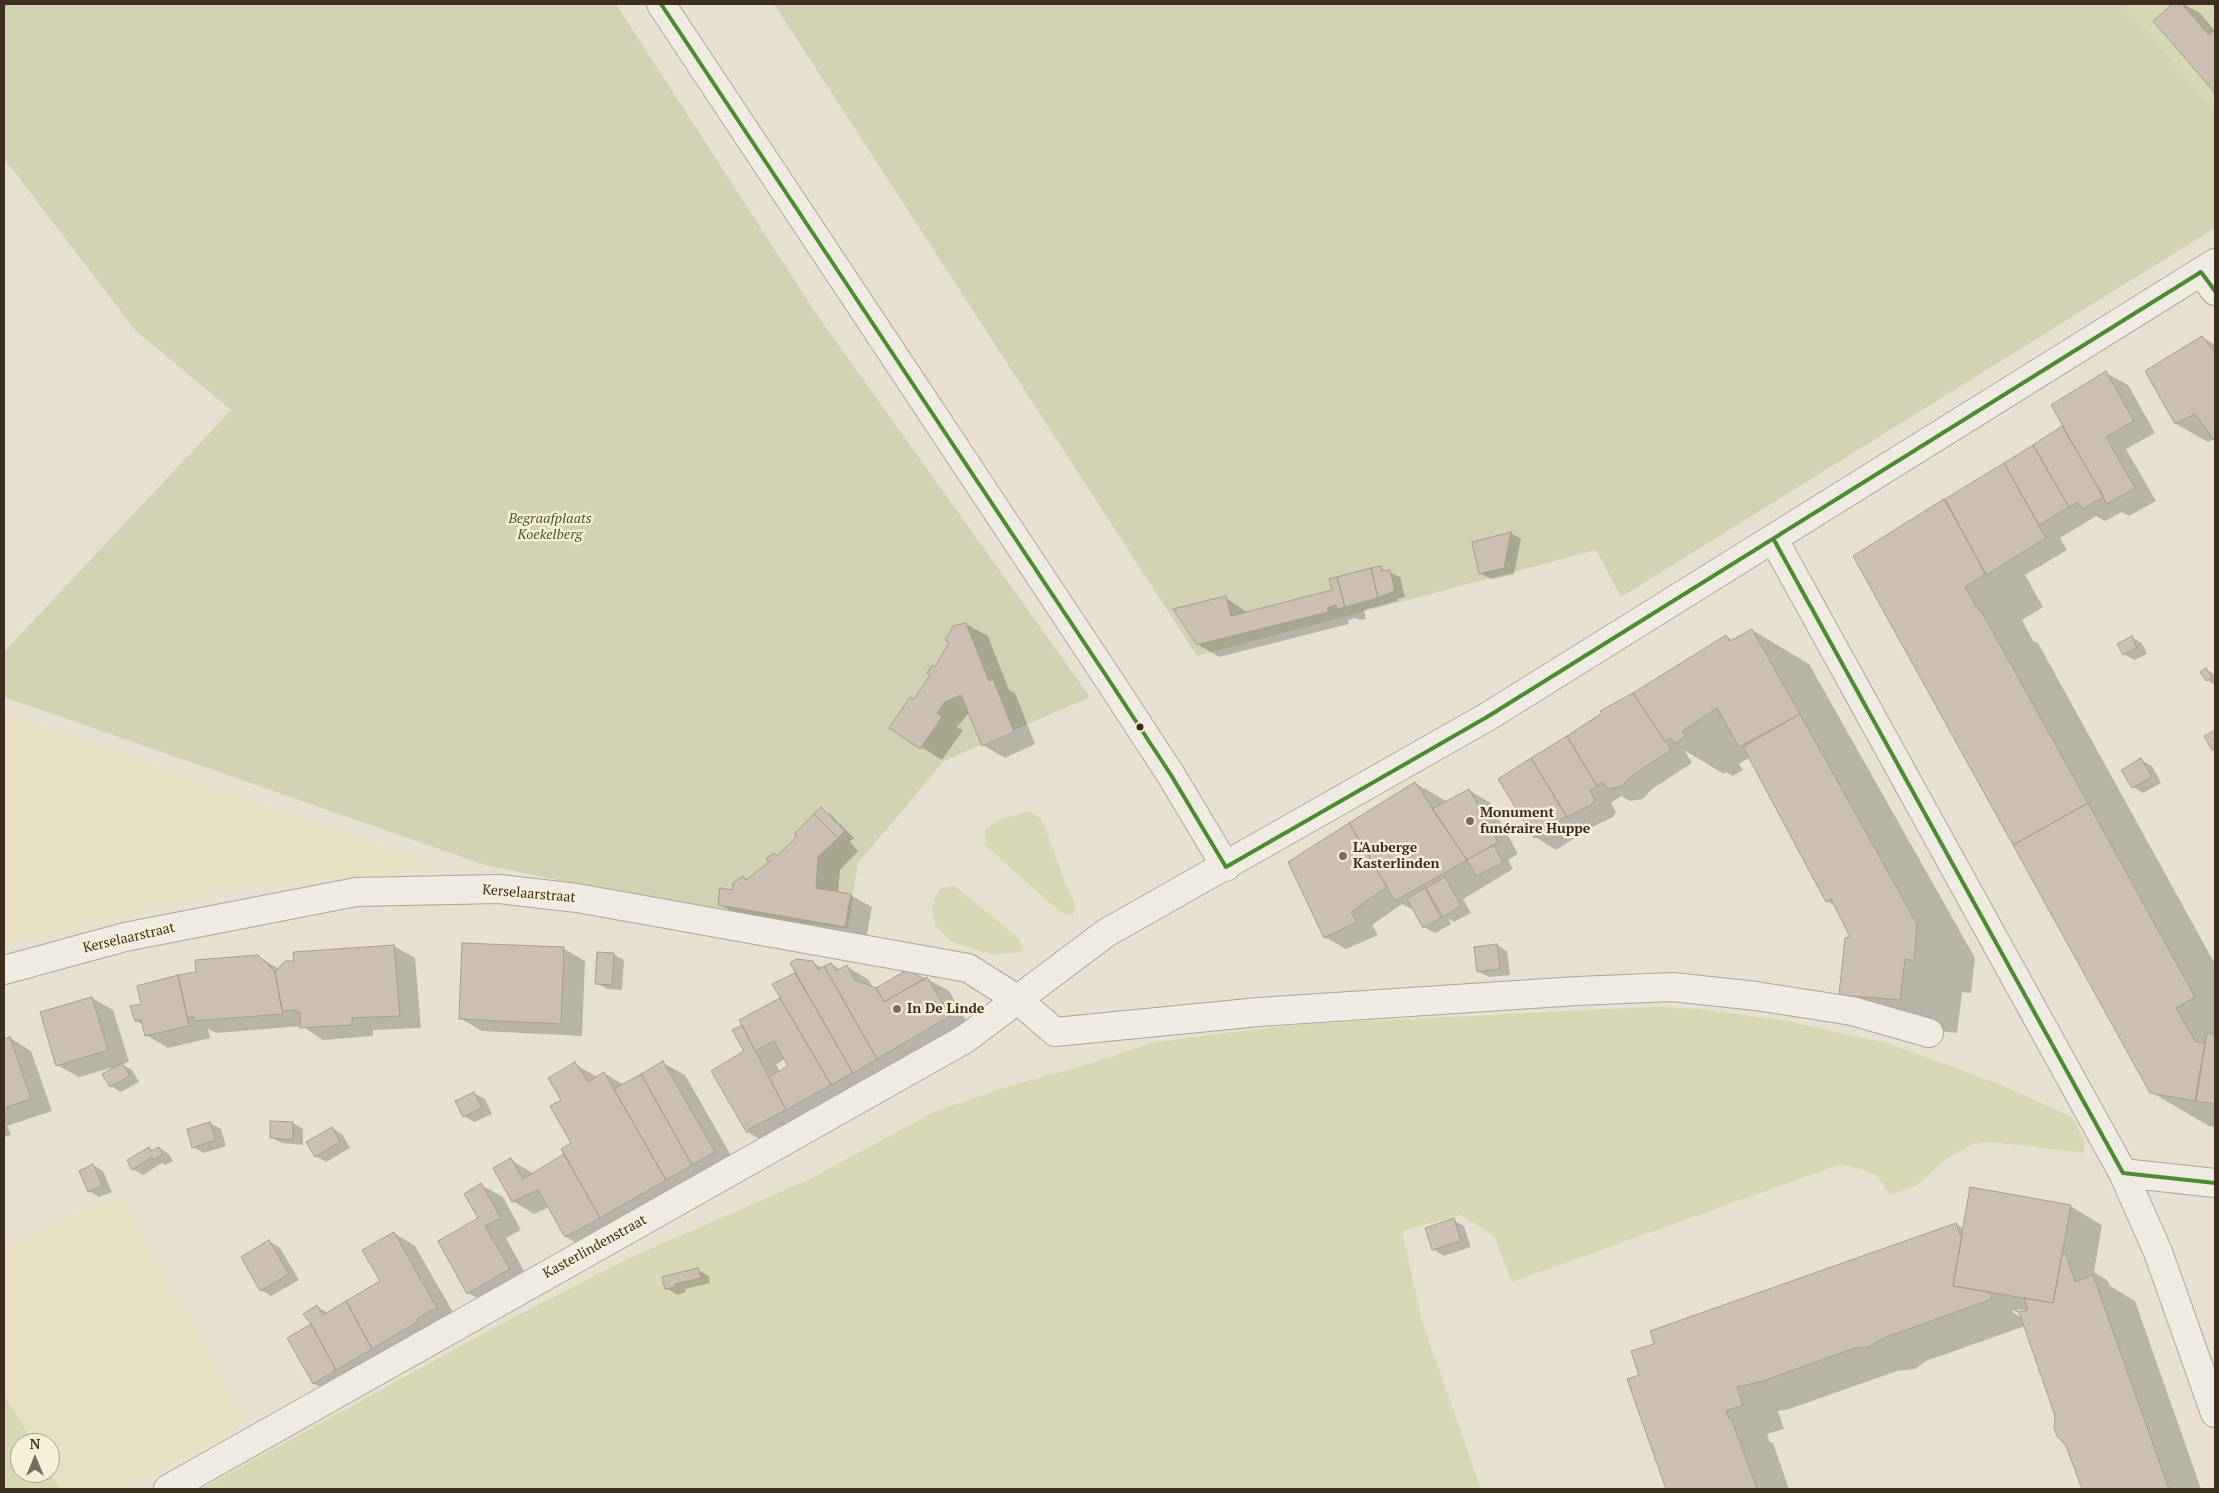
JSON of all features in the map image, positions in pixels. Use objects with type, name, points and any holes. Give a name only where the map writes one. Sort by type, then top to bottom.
[{"type":"street","points":[[661,4],[1107,677],[1171,775],[1226,867]]},
{"type":"street","name":"Kasterlindenstraat","points":[[168,1489],[965,1039],[1106,933],[1226,867],[1487,716],[2211,275]]},
{"type":"street","points":[[1774,540],[2123,1173],[2158,1252],[2215,1412]]},
{"type":"street","name":"Kerselaarstraat","points":[[4,970],[125,937],[356,892],[499,889],[577,898],[968,968],[1017,999],[1054,1032],[1259,1012],[1577,991],[1673,987],[1756,996],[1852,1011],[1929,1033]]},
{"type":"street","points":[[2123,1173],[2215,1183]]},
{"type":"shaded area","points":[[4,712],[443,869],[235,887],[4,945]]},
{"type":"shaded area","points":[[120,1196],[248,1422],[123,1489],[59,1489],[56,1483],[60,1483],[60,1433],[26,1433],[4,1396],[4,1244]]},
{"type":"green space","name":"Begraafplaats Koekelberg","points":[[4,4],[616,4],[817,315],[1090,697],[944,761],[858,863],[848,929],[710,911],[485,865],[4,697],[4,652],[231,410],[135,330],[4,158]]},
{"type":"green space","points":[[774,4],[2123,4],[2215,110],[2215,228],[1621,597],[1596,550],[1197,656]]},
{"type":"green space","points":[[2123,4],[2215,4],[2215,110]]},
{"type":"green space","points":[[1023,812],[1032,812],[1040,818],[1046,830],[1067,888],[1076,906],[1072,916],[1060,912],[985,845],[985,830],[996,821]]},
{"type":"green space","points":[[955,886],[1016,936],[1023,946],[1020,952],[993,955],[950,941],[936,927],[932,912],[934,899],[941,888]]},
{"type":"green space","points":[[1651,1007],[1698,1009],[1786,1021],[1887,1043],[1999,1084],[2072,1117],[2084,1140],[2084,1153],[1992,1142],[1973,1144],[1943,1161],[1918,1185],[1890,1195],[1876,1174],[1841,1164],[1512,1282],[1494,1236],[1461,1215],[1402,1231],[1422,1321],[1481,1489],[201,1489],[501,1324],[627,1259],[810,1179],[934,1112],[999,1089],[1102,1060],[1151,1043],[1248,1030],[1308,1024]]},
{"type":"green space","points":[[4,1394],[27,1433],[10,1433],[10,1483],[56,1483],[60,1489],[4,1489]]},
{"type":"building","points":[[2173,4],[2182,4],[2209,35],[2214,31],[2215,33],[2215,93],[2153,21]]},
{"type":"building","points":[[2202,336],[2215,353],[2215,441],[2195,414],[2175,424],[2145,371]]},
{"type":"building","points":[[2106,371],[2134,421],[2106,437],[2135,488],[2107,504],[2051,405]]},
{"type":"building","points":[[2062,426],[2104,497],[2082,509],[2078,502],[2069,507],[2033,445]]},
{"type":"building","points":[[2033,445],[2069,507],[2039,525],[2004,463]]},
{"type":"building","points":[[2004,463],[2046,538],[1986,575],[1945,499]]},
{"type":"building","points":[[1944,499],[1986,574],[1965,587],[1978,610],[1980,609],[2088,803],[2013,845],[1853,556]]},
{"type":"building","points":[[1511,532],[1504,568],[1479,574],[1472,542]]},
{"type":"building","points":[[1381,566],[1382,571],[1390,570],[1395,591],[1378,598],[1371,568]]},
{"type":"building","points":[[1371,568],[1378,598],[1345,607],[1337,577]]},
{"type":"building","points":[[1337,577],[1345,607],[1337,609],[1336,605],[1327,608],[1328,612],[1197,645],[1173,609],[1226,596],[1231,616],[1332,590],[1329,579]]},
{"type":"building","points":[[966,623],[989,681],[993,679],[1014,732],[982,746],[961,695],[945,702],[937,713],[942,717],[920,749],[889,728],[910,697],[914,699],[930,675],[927,673],[932,665],[935,667],[949,642],[945,640],[953,626]]},
{"type":"building","points":[[1752,629],[1800,714],[1739,747],[1717,708],[1682,731],[1686,736],[1674,744],[1671,738],[1665,741],[1633,693],[1726,635],[1730,641]]},
{"type":"building","points":[[2132,636],[2137,648],[2123,655],[2117,644]]},
{"type":"building","points":[[2206,668],[2212,678],[2206,681],[2200,672]]},
{"type":"building","points":[[1633,693],[1671,750],[1630,777],[1621,787],[1607,789],[1603,782],[1597,786],[1567,736],[1602,713],[1600,711]]},
{"type":"building","points":[[1800,714],[1917,924],[1914,961],[1905,959],[1900,1000],[1839,995],[1845,938],[1850,937],[1831,899],[1826,902],[1743,747]]},
{"type":"building","points":[[2215,730],[2215,749],[2212,750],[2204,736]]},
{"type":"building","points":[[1567,736],[1597,786],[1590,790],[1595,800],[1591,805],[1567,817],[1531,758]]},
{"type":"building","points":[[1531,758],[1566,816],[1534,838],[1498,779]]},
{"type":"building","points":[[2141,758],[2152,777],[2132,788],[2121,770]]},
{"type":"building","points":[[1415,782],[1467,860],[1395,901],[1349,823]]},
{"type":"building","points":[[1469,789],[1498,842],[1467,860],[1432,809]]},
{"type":"building","points":[[2088,803],[2195,997],[2176,1008],[2195,1041],[2205,1043],[2195,1101],[2150,1093],[2013,845]]},
{"type":"building","points":[[821,807],[845,831],[838,838],[814,814]]},
{"type":"building","points":[[814,814],[838,838],[818,857],[816,888],[851,894],[845,927],[718,905],[720,888],[732,890],[733,883],[743,876],[746,880],[769,862],[766,859],[774,853],[777,856],[797,836],[794,834]]},
{"type":"building","points":[[1349,823],[1387,887],[1351,912],[1357,922],[1324,938],[1288,862]]},
{"type":"building","points":[[1494,845],[1503,863],[1476,876],[1467,860]]},
{"type":"building","points":[[1445,877],[1461,906],[1443,917],[1426,888]]},
{"type":"building","points":[[1425,888],[1441,918],[1423,928],[1407,899]]},
{"type":"building","points":[[462,943],[564,947],[561,1024],[459,1019]]},
{"type":"building","points":[[1497,944],[1500,969],[1477,972],[1474,947]]},
{"type":"building","points":[[394,945],[400,1016],[352,1018],[352,1025],[300,1028],[300,1012],[296,1013],[296,1010],[282,1011],[275,972],[285,961],[294,961],[293,952]]},
{"type":"building","points":[[597,952],[614,953],[612,985],[595,984]]},
{"type":"building","points":[[258,955],[275,972],[283,1014],[194,1021],[194,1017],[187,1017],[178,975],[196,972],[195,960]]},
{"type":"building","points":[[796,959],[813,961],[818,970],[824,966],[877,1059],[853,1073],[790,963]]},
{"type":"building","name":"In De Linde","points":[[831,963],[836,971],[847,965],[855,980],[876,988],[884,1002],[927,977],[950,1016],[877,1059],[824,966]]},
{"type":"building","points":[[907,970],[925,979],[884,1002],[876,988]]},
{"type":"building","points":[[795,973],[853,1073],[831,1085],[772,984]]},
{"type":"building","points":[[178,975],[189,1026],[145,1036],[141,1020],[135,1021],[130,1006],[141,1004],[137,986]]},
{"type":"building","points":[[92,997],[108,1050],[56,1066],[40,1012]]},
{"type":"building","points":[[780,998],[831,1085],[786,1110],[769,1077],[788,1066],[774,1041],[755,1051],[739,1020]]},
{"type":"building","points":[[742,1025],[786,1110],[749,1129],[747,1133],[711,1071],[744,1051],[732,1030]]},
{"type":"building","points":[[2207,1033],[2215,1034],[2215,1104],[2196,1101]]},
{"type":"building","points":[[10,1037],[31,1099],[4,1108],[4,1039]]},
{"type":"building","points":[[663,1061],[715,1152],[692,1165],[641,1074]]},
{"type":"building","points":[[575,1062],[588,1082],[604,1072],[666,1180],[600,1218],[561,1149],[571,1143],[550,1106],[561,1100],[548,1078]]},
{"type":"building","points":[[122,1063],[130,1076],[110,1087],[102,1074]]},
{"type":"building","points":[[641,1074],[692,1165],[666,1180],[614,1089]]},
{"type":"building","points":[[474,1092],[482,1108],[463,1117],[455,1101]]},
{"type":"building","points":[[270,1121],[293,1122],[293,1140],[270,1138]]},
{"type":"building","points":[[210,1122],[216,1140],[192,1148],[187,1129]]},
{"type":"building","points":[[332,1127],[340,1142],[315,1157],[306,1142]]},
{"type":"building","points":[[149,1147],[151,1151],[159,1147],[163,1154],[154,1160],[152,1157],[132,1170],[127,1160]]},
{"type":"building","points":[[564,1154],[600,1218],[565,1237],[538,1190],[512,1202],[493,1168],[511,1158],[523,1179]]},
{"type":"building","points":[[93,1164],[103,1186],[88,1192],[79,1171]]},
{"type":"building","points":[[481,1183],[501,1218],[485,1226],[510,1269],[467,1294],[438,1241],[478,1218],[464,1194]]},
{"type":"building","points":[[1970,1187],[2071,1205],[2053,1303],[1953,1286]]},
{"type":"building","points":[[1454,1218],[1461,1241],[1432,1250],[1425,1228]]},
{"type":"building","points":[[1956,1223],[1960,1235],[1962,1234],[1953,1286],[1989,1292],[1992,1299],[1884,1338],[1869,1347],[1855,1348],[1763,1381],[1737,1387],[1743,1405],[1726,1411],[1729,1419],[1731,1418],[1757,1489],[1666,1489],[1627,1379],[1639,1375],[1631,1351],[1654,1344],[1650,1331]]},
{"type":"building","points":[[394,1232],[438,1310],[433,1309],[417,1319],[417,1322],[372,1349],[346,1301],[380,1281],[362,1250]]},
{"type":"building","points":[[269,1240],[289,1274],[260,1291],[241,1257]]},
{"type":"building","points":[[2066,1254],[2075,1282],[2093,1275],[2169,1489],[2082,1489],[2066,1446],[2057,1436],[2054,1428],[2055,1416],[2019,1312],[2028,1310],[2024,1298],[2053,1303],[2062,1255]]},
{"type":"building","points":[[698,1268],[701,1278],[675,1284],[676,1287],[665,1289],[662,1277]]},
{"type":"building","points":[[346,1301],[372,1349],[336,1370],[311,1324],[303,1314],[317,1305],[323,1315]]},
{"type":"building","points":[[311,1324],[336,1370],[313,1384],[287,1338]]},
{"type":"transit line","points":[[661,4],[1107,677],[1171,775],[1226,867]]},
{"type":"transit line","points":[[1226,867],[1487,717],[2201,272],[2215,291]]},
{"type":"transit line","points":[[1774,540],[2123,1173],[2215,1183]]},
{"type":"place","name":"Monument funéraire Huppe","points":[[1470,821]]},
{"type":"place","name":"L'Auberge Kasterlinden","points":[[1343,856]]},
{"type":"place","name":"In De Linde","points":[[897,1009]]}]
